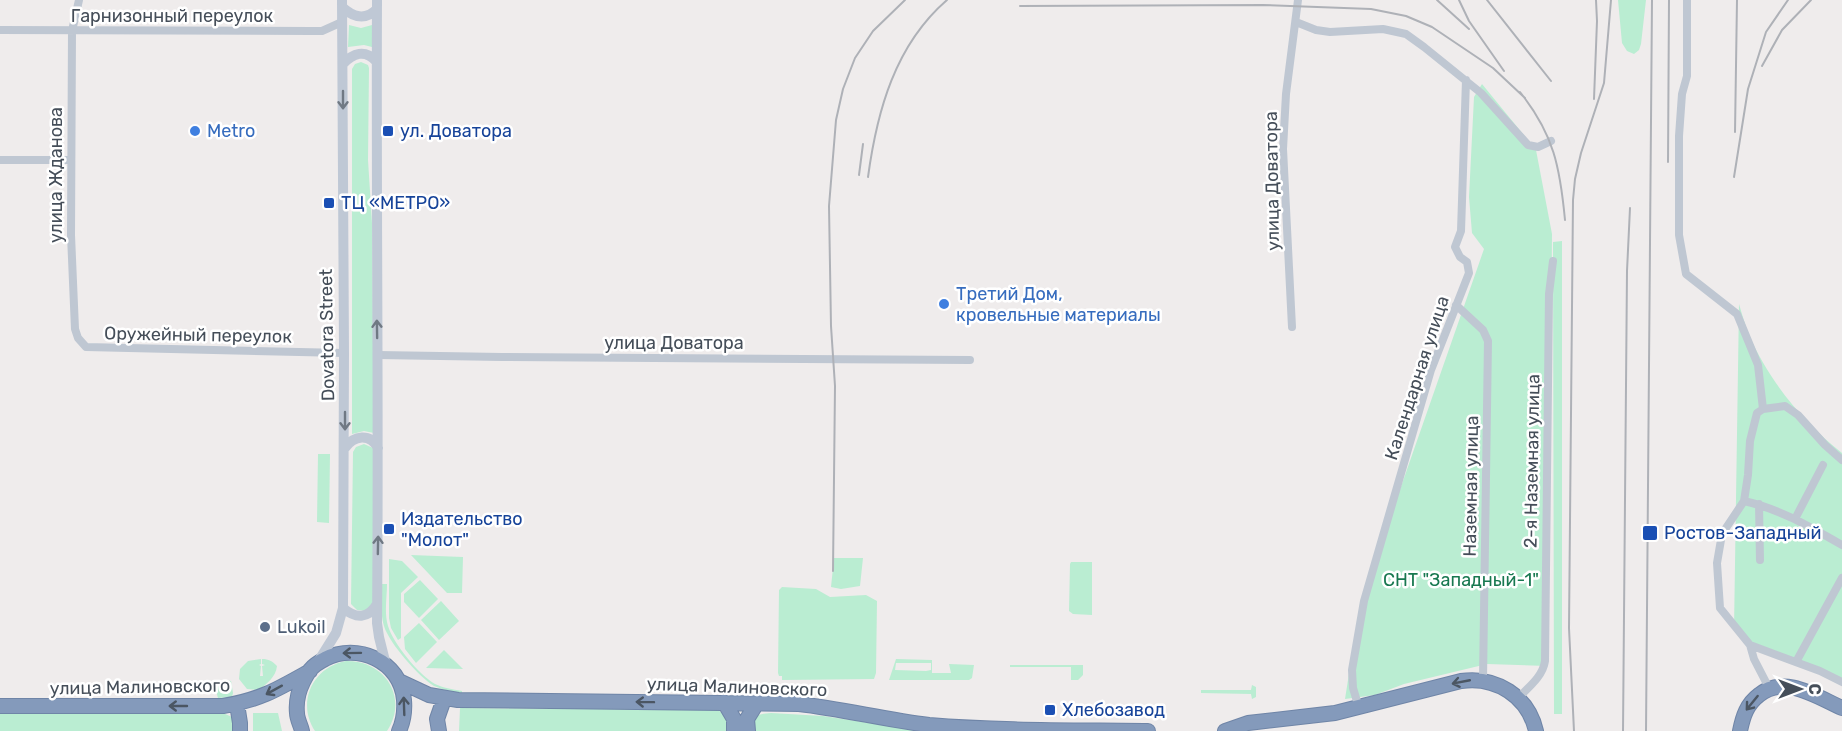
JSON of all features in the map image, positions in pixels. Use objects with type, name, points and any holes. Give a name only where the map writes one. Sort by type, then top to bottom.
[{"type":"highway","name":"улица Малиновского","points":[[0,706],[223,706],[266,695],[334,654],[352,652],[374,657],[386,665]]},
{"type":"highway","points":[[386,665],[399,681],[403,691],[405,714],[399,731]]},
{"type":"highway","points":[[302,731],[297,714],[298,692],[313,667]]},
{"type":"highway","points":[[1225,731],[1248,723],[1313,717],[1359,708],[1461,681],[1483,680],[1500,686],[1518,698],[1530,716],[1536,731]]},
{"type":"highway","name":"улица Малиновского","points":[[399,681],[429,695],[444,699],[757,703],[817,706],[928,725],[963,728],[1148,731]]},
{"type":"highway","points":[[1740,731],[1749,706],[1755,698],[1769,688],[1787,686],[1796,688],[1842,708]]},
{"type":"highway","points":[[439,731],[436,719],[444,699]]},
{"type":"highway","points":[[724,702],[734,719],[734,731]]},
{"type":"highway","points":[[748,731],[747,719],[757,703]]},
{"type":"highway","points":[[237,704],[240,731]]},
{"type":"street","name":"улица Жданова","points":[[79,0],[72,31],[70,235],[75,329],[78,339],[86,347]]},
{"type":"street","name":"улица Доватора","points":[[1292,327],[1283,150],[1286,94],[1298,0]]},
{"type":"street","points":[[1687,0],[1687,76],[1682,94],[1679,136],[1679,235],[1683,261],[1686,274],[1737,314],[1758,365],[1763,409]]},
{"type":"street","points":[[342,4],[349,14],[363,17],[371,15],[377,5]]},
{"type":"street","name":"Dovatora Street","points":[[313,667],[336,633],[343,608],[345,448],[342,4]]},
{"type":"street","points":[[377,5],[377,604],[379,637],[386,665]]},
{"type":"street","name":"Гарнизонный переулок","points":[[0,30],[311,31],[322,30],[342,22]]},
{"type":"street","points":[[1296,22],[1316,30],[1330,32],[1383,29],[1406,34],[1481,93],[1528,145],[1538,147],[1551,141]]},
{"type":"street","points":[[343,64],[356,54],[366,53],[376,61]]},
{"type":"street","name":"Календарная улица","points":[[1359,708],[1353,688],[1352,670],[1364,601],[1431,370],[1469,273],[1467,262],[1456,252],[1455,248],[1461,231],[1466,80]]},
{"type":"street","points":[[0,160],[70,160]]},
{"type":"street","name":"2-я Наземная улица","points":[[1518,698],[1540,675],[1545,661],[1549,294],[1552,261]]},
{"type":"street","name":"Наземная улица","points":[[1456,305],[1483,330],[1488,341],[1483,680]]},
{"type":"street","name":"Оружейный переулок","points":[[86,347],[344,353]]},
{"type":"street","name":"улица Доватора","points":[[378,355],[970,360]]},
{"type":"street","points":[[1769,688],[1754,659],[1750,645],[1720,608],[1718,563],[1722,534],[1744,501],[1750,441],[1757,413],[1763,409],[1785,406],[1798,415],[1842,460]]},
{"type":"street","points":[[345,448],[353,439],[363,437],[373,440],[378,448]]},
{"type":"street","points":[[1795,519],[1823,465]]},
{"type":"street","points":[[1744,501],[1759,504],[1795,519],[1842,545]]},
{"type":"street","points":[[1759,504],[1761,560]]},
{"type":"street","points":[[1796,662],[1842,578]]},
{"type":"street","points":[[343,608],[362,617],[370,614],[377,604]]},
{"type":"street","points":[[1750,645],[1826,673],[1842,682]]},
{"type":"green space","points":[[1618,0],[1646,0],[1641,44],[1639,50],[1634,54],[1627,51],[1622,43]]},
{"type":"green space","points":[[349,25],[361,28],[372,25],[372,47],[364,45],[348,47]]},
{"type":"green space","points":[[361,62],[369,68],[368,160],[372,223],[374,433],[364,431],[352,434],[352,69],[355,64]]},
{"type":"green space","name":"СНТ \"Западный-1\"","points":[[1482,84],[1536,150],[1552,234],[1548,666],[1487,664],[1404,684],[1375,695],[1345,699],[1360,604],[1484,249],[1472,233],[1469,197],[1474,97]]},
{"type":"green space","points":[[1562,241],[1562,714],[1554,714],[1553,242]]},
{"type":"green space","points":[[1739,304],[1757,352],[1788,400],[1842,453],[1842,685],[1829,677],[1748,646],[1734,629]]},
{"type":"green space","points":[[364,444],[373,448],[373,604],[366,611],[357,610],[351,604],[353,452],[356,447]]},
{"type":"green space","points":[[318,454],[330,454],[329,523],[317,522]]},
{"type":"green space","points":[[411,555],[463,557],[462,593],[447,593]]},
{"type":"green space","points":[[834,558],[863,558],[860,586],[841,589],[831,587]]},
{"type":"green space","points":[[389,559],[402,561],[418,577],[401,593],[401,638],[398,640],[391,628],[389,618]]},
{"type":"green space","points":[[1071,562],[1092,562],[1092,615],[1073,614],[1069,611]]},
{"type":"green space","points":[[420,580],[438,599],[419,618],[404,602],[404,594]]},
{"type":"green space","points":[[381,584],[387,584],[387,621],[401,649],[429,680],[441,686],[462,691],[462,693],[434,686],[405,659],[398,650],[384,626]]},
{"type":"green space","points":[[782,587],[816,589],[830,597],[866,595],[877,601],[874,679],[782,680],[782,676],[778,673],[779,590]]},
{"type":"green space","points":[[441,601],[459,621],[439,640],[421,620]]},
{"type":"green space","points":[[419,623],[437,642],[416,663],[405,649],[404,637]]},
{"type":"green space","points":[[444,650],[463,669],[426,668]]},
{"type":"green space","points":[[261,659],[260,676],[263,676],[262,666],[265,665],[262,664],[262,659],[267,659],[277,666],[275,674],[258,690],[247,689],[239,679],[240,669],[248,661]]},
{"type":"green space","points":[[896,659],[932,660],[932,673],[951,673],[949,664],[974,665],[972,678],[969,680],[889,680]],"holes":[[[896,663],[931,663],[931,670],[926,671],[895,670]]]},
{"type":"green space","points":[[346,661],[360,662],[372,667],[389,683],[394,694],[395,706],[387,731],[315,731],[307,709],[311,687],[325,670]]},
{"type":"green space","points":[[1010,665],[1083,665],[1083,675],[1078,680],[1071,680],[1071,667],[1010,667]]},
{"type":"green space","points":[[224,680],[231,681],[232,697],[218,698],[214,684],[222,684]]},
{"type":"green space","points":[[1252,685],[1256,687],[1256,697],[1252,699],[1251,694],[1201,693],[1201,690],[1251,690]]},
{"type":"green space","points":[[460,708],[717,710],[725,716],[728,728],[727,731],[459,731]]},
{"type":"green space","points":[[0,711],[223,713],[232,717],[234,727],[232,731],[0,731]]},
{"type":"green space","points":[[253,713],[278,713],[282,731],[253,731]]},
{"type":"green space","points":[[771,713],[823,716],[923,731],[754,731],[753,722],[756,716]]},
{"type":"railway","points":[[833,571],[835,386],[831,326],[829,206],[836,120],[843,89],[855,58],[873,31],[905,0]]},
{"type":"railway","points":[[868,177],[877,128],[891,81],[914,37],[947,0]]},
{"type":"railway","points":[[1437,0],[1469,29]]},
{"type":"railway","points":[[1459,0],[1469,21],[1504,71]]},
{"type":"railway","points":[[1487,0],[1551,81]]},
{"type":"railway","points":[[1594,99],[1596,0]]},
{"type":"railway","points":[[1574,731],[1569,628],[1573,200],[1581,153],[1604,83],[1611,0]]},
{"type":"railway","points":[[1646,731],[1652,0]]},
{"type":"railway","points":[[1668,162],[1669,0]]},
{"type":"railway","points":[[1735,132],[1737,0]]},
{"type":"railway","points":[[1734,177],[1748,89],[1766,32],[1788,0]]},
{"type":"railway","points":[[1762,66],[1782,30],[1811,0]]},
{"type":"railway","points":[[1020,6],[1263,5],[1371,9],[1406,16],[1432,27],[1493,68],[1525,98]]},
{"type":"railway","points":[[1520,92],[1548,137],[1558,168],[1565,220]]},
{"type":"railway","points":[[859,175],[863,144]]},
{"type":"railway","points":[[1623,731],[1627,271],[1630,208]]},
{"type":"place","name":"Metro","points":[[195,131]]},
{"type":"place","name":"ул. Доватора","points":[[388,131]]},
{"type":"place","name":"ТЦ «МЕТРО»","points":[[329,203]]},
{"type":"place","name":"Третий Дом, кровельные материалы","points":[[944,304]]},
{"type":"place","name":"Издательство \"Молот\"","points":[[389,529]]},
{"type":"place","name":"Ростов-Западный","points":[[1650,533]]},
{"type":"place","name":"Lukoil","points":[[265,627]]},
{"type":"place","name":"Хлебозавод","points":[[1050,710]]}]
